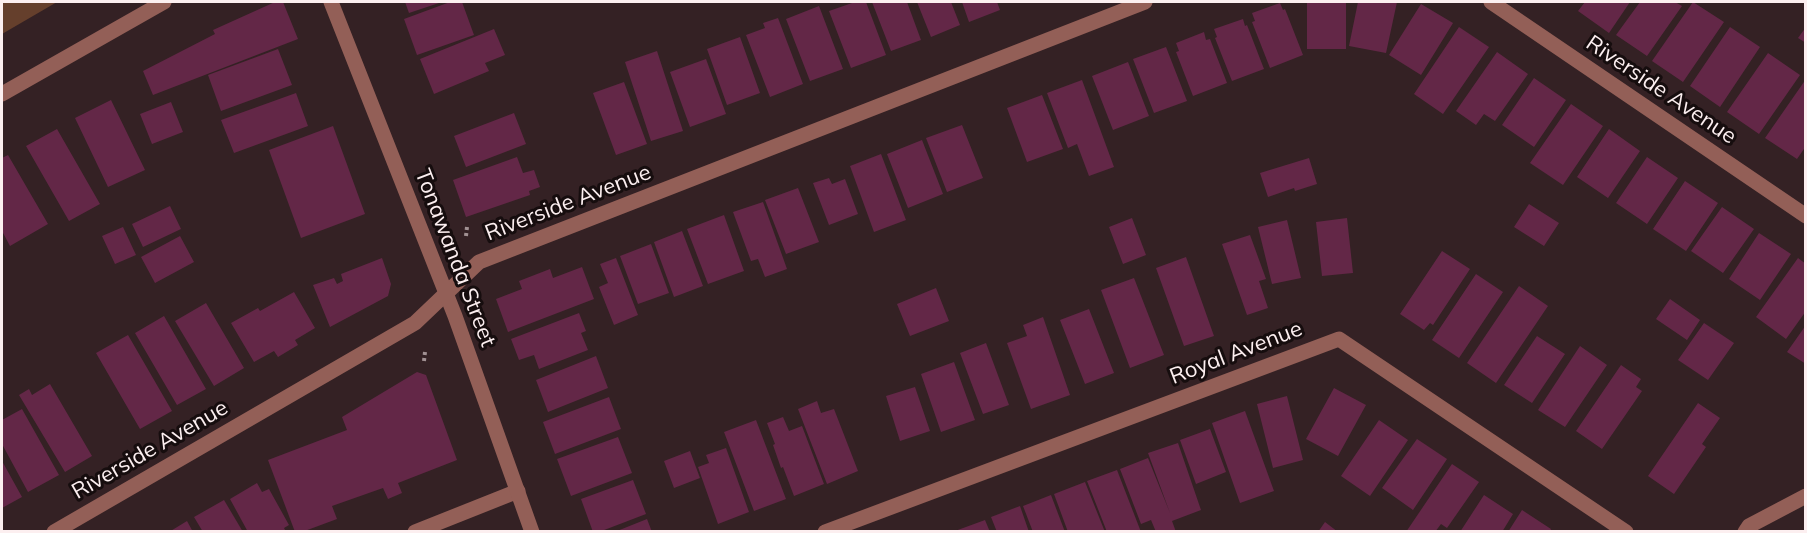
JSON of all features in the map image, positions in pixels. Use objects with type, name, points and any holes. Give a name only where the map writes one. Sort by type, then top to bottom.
[{"type":"street","points":[[2,94],[164,2]]},
{"type":"street","name":"Tonawanda Street","points":[[331,2],[446,294],[532,531]]},
{"type":"street","name":"Riverside Avenue","points":[[54,531],[415,323],[479,262],[1144,2]]},
{"type":"street","name":"Riverside Avenue","points":[[1491,2],[1806,216]]},
{"type":"street","name":"Royal Avenue","points":[[825,531],[1339,339],[1626,531]]},
{"type":"street","points":[[416,531],[518,491]]},
{"type":"street","points":[[1750,530],[1806,496]]},
{"type":"path","points":[[466,236],[467,227]]},
{"type":"path","points":[[424,362],[425,352]]},
{"type":"shaded area","points":[[2,2],[57,2],[2,34]]},
{"type":"building","points":[[275,2],[283,2],[298,39],[153,95],[143,71],[215,34],[213,30]]},
{"type":"building","points":[[405,2],[442,2],[409,13]]},
{"type":"building","points":[[450,2],[462,2],[474,35],[417,55],[404,19]]},
{"type":"building","points":[[855,2],[866,2],[886,55],[851,68],[829,11]]},
{"type":"building","points":[[872,2],[907,2],[921,40],[891,51]]},
{"type":"building","points":[[917,2],[951,2],[960,25],[931,37]]},
{"type":"building","points":[[962,2],[997,2],[1000,10],[969,22]]},
{"type":"building","points":[[1307,2],[1346,2],[1346,49],[1307,49]]},
{"type":"building","points":[[1358,2],[1397,2],[1386,53],[1349,46]]},
{"type":"building","points":[[1585,2],[1630,2],[1609,33],[1578,11]]},
{"type":"building","points":[[1640,2],[1675,2],[1682,6],[1647,56],[1616,35]]},
{"type":"building","points":[[1693,2],[1724,22],[1683,82],[1652,61]]},
{"type":"building","points":[[1280,3],[1283,10],[1285,9],[1303,55],[1270,68],[1252,22],[1255,21],[1252,13]]},
{"type":"building","points":[[1421,4],[1453,23],[1421,75],[1389,55]]},
{"type":"building","points":[[819,6],[843,69],[810,81],[786,19]]},
{"type":"building","points":[[778,18],[803,84],[770,97],[746,35],[765,28],[763,23]]},
{"type":"building","points":[[1243,19],[1264,69],[1232,81],[1215,38],[1217,37],[1214,29]]},
{"type":"building","points":[[1459,27],[1489,47],[1443,114],[1414,94]]},
{"type":"building","points":[[1730,27],[1760,47],[1720,107],[1690,86]]},
{"type":"building","points":[[1806,27],[1806,43],[1798,38]]},
{"type":"building","points":[[494,29],[505,55],[485,63],[489,71],[434,94],[420,59]]},
{"type":"building","points":[[1204,32],[1206,40],[1210,39],[1227,83],[1193,96],[1176,52],[1179,51],[1176,43]]},
{"type":"building","points":[[740,37],[760,93],[727,105],[707,49]]},
{"type":"building","points":[[1166,47],[1187,101],[1154,113],[1133,59]]},
{"type":"building","points":[[278,49],[292,85],[221,111],[208,75]]},
{"type":"building","points":[[657,51],[683,131],[651,141],[625,62]]},
{"type":"building","points":[[1497,52],[1528,74],[1495,121],[1484,114],[1476,125],[1456,111]]},
{"type":"building","points":[[1768,53],[1800,75],[1759,134],[1727,112]]},
{"type":"building","points":[[706,59],[726,114],[690,127],[670,72]]},
{"type":"building","points":[[1128,62],[1149,116],[1113,130],[1092,76]]},
{"type":"building","points":[[1534,78],[1566,100],[1534,147],[1502,125]]},
{"type":"building","points":[[1806,79],[1806,146],[1797,159],[1765,138]]},
{"type":"building","points":[[1082,80],[1114,167],[1089,176],[1077,144],[1068,148],[1047,93]]},
{"type":"building","points":[[624,82],[647,144],[616,155],[593,93]]},
{"type":"building","points":[[296,93],[308,126],[234,153],[221,120]]},
{"type":"building","points":[[1042,95],[1063,149],[1027,162],[1007,108]]},
{"type":"building","points":[[111,100],[145,170],[108,187],[75,118]]},
{"type":"building","points":[[171,102],[183,132],[152,144],[140,114]]},
{"type":"building","points":[[1571,104],[1603,126],[1563,185],[1530,163]]},
{"type":"building","points":[[514,113],[526,144],[466,167],[454,136]]},
{"type":"building","points":[[962,125],[983,178],[947,192],[926,138]]},
{"type":"building","points":[[333,126],[365,214],[301,238],[269,150]]},
{"type":"building","points":[[57,129],[100,204],[69,221],[26,146]]},
{"type":"building","points":[[1609,129],[1640,151],[1608,198],[1577,177]]},
{"type":"building","points":[[922,140],[943,194],[908,208],[887,154]]},
{"type":"building","points":[[881,154],[906,220],[874,232],[850,166]]},
{"type":"building","points":[[8,155],[48,224],[10,246],[2,231],[2,158]]},
{"type":"building","points":[[517,157],[523,173],[534,170],[540,187],[529,191],[530,195],[466,217],[453,180]]},
{"type":"building","points":[[1647,157],[1678,178],[1647,224],[1616,203]]},
{"type":"building","points":[[1309,158],[1317,184],[1295,191],[1294,188],[1268,197],[1260,173]]},
{"type":"building","points":[[829,178],[832,184],[845,179],[858,214],[829,225],[813,183]]},
{"type":"building","points":[[1685,181],[1718,203],[1686,251],[1653,229]]},
{"type":"building","points":[[798,188],[819,242],[786,254],[765,200]]},
{"type":"building","points":[[763,202],[787,269],[765,277],[758,259],[751,261],[733,212]]},
{"type":"building","points":[[1529,204],[1559,223],[1544,246],[1514,227]]},
{"type":"building","points":[[170,206],[181,229],[143,247],[132,224]]},
{"type":"building","points":[[1722,207],[1754,229],[1723,273],[1691,251]]},
{"type":"building","points":[[724,215],[744,271],[708,284],[687,229]]},
{"type":"building","points":[[1132,218],[1146,255],[1123,264],[1109,227]]},
{"type":"building","points":[[1347,218],[1353,273],[1322,276],[1316,222]]},
{"type":"building","points":[[1287,220],[1301,278],[1272,284],[1258,227]]},
{"type":"building","points":[[123,227],[136,255],[115,264],[102,236]]},
{"type":"building","points":[[682,231],[703,286],[674,297],[654,242]]},
{"type":"building","points":[[1759,233],[1791,254],[1760,300],[1729,279]]},
{"type":"building","points":[[1250,235],[1266,279],[1259,281],[1268,308],[1247,315],[1222,244]]},
{"type":"building","points":[[180,236],[194,262],[155,283],[141,257]]},
{"type":"building","points":[[651,244],[669,293],[638,304],[620,256]]},
{"type":"building","points":[[1442,251],[1470,269],[1433,325],[1430,323],[1424,330],[1400,314]]},
{"type":"building","points":[[1186,257],[1214,336],[1184,346],[1156,268]]},
{"type":"building","points":[[382,258],[391,284],[388,296],[330,327],[313,285],[334,278],[337,284],[343,281],[341,274]]},
{"type":"building","points":[[616,258],[638,315],[614,325],[599,287],[608,283],[600,264]]},
{"type":"building","points":[[1798,258],[1806,264],[1806,311],[1786,339],[1756,317]]},
{"type":"building","points":[[582,267],[594,299],[508,332],[496,299],[522,289],[519,281],[550,269],[553,278]]},
{"type":"building","points":[[1476,274],[1503,292],[1459,358],[1432,340]]},
{"type":"building","points":[[1134,278],[1164,355],[1130,368],[1101,290]]},
{"type":"building","points":[[1519,286],[1548,306],[1496,383],[1467,363]]},
{"type":"building","points":[[936,288],[949,321],[910,336],[897,304]]},
{"type":"building","points":[[294,292],[315,328],[295,340],[298,345],[278,357],[274,351],[254,362],[231,323],[258,308],[260,311]]},
{"type":"building","points":[[1670,299],[1700,320],[1687,340],[1656,319]]},
{"type":"building","points":[[206,303],[244,368],[214,386],[175,321]]},
{"type":"building","points":[[1089,309],[1114,373],[1085,384],[1060,320]]},
{"type":"building","points":[[579,313],[586,331],[581,333],[588,350],[539,369],[534,355],[519,360],[511,339]]},
{"type":"building","points":[[164,316],[206,389],[177,405],[135,333]]},
{"type":"building","points":[[1043,317],[1070,395],[1031,409],[1007,343],[1027,336],[1023,325]]},
{"type":"building","points":[[1704,323],[1734,343],[1708,380],[1678,360]]},
{"type":"building","points":[[1806,325],[1806,364],[1787,352]]},
{"type":"building","points":[[128,335],[172,411],[140,429],[96,353]]},
{"type":"building","points":[[1537,336],[1565,354],[1532,403],[1504,385]]},
{"type":"building","points":[[986,343],[1009,405],[983,414],[960,353]]},
{"type":"building","points":[[1580,346],[1607,365],[1565,427],[1538,410]]},
{"type":"building","points":[[596,356],[608,388],[548,412],[536,380]]},
{"type":"building","points":[[954,362],[975,420],[941,432],[921,374]]},
{"type":"building","points":[[1621,365],[1641,379],[1636,387],[1642,391],[1602,449],[1576,431]]},
{"type":"building","points":[[417,372],[426,375],[457,460],[398,483],[402,493],[388,499],[383,488],[332,506],[337,519],[302,532],[295,532],[268,460],[347,430],[342,417]]},
{"type":"building","points":[[50,384],[92,456],[65,472],[19,395],[29,389],[32,395]]},
{"type":"building","points":[[915,387],[930,431],[900,441],[886,396]]},
{"type":"building","points":[[1334,388],[1366,405],[1338,456],[1306,439]]},
{"type":"building","points":[[1287,396],[1303,460],[1273,468],[1257,404]]},
{"type":"building","points":[[609,397],[621,429],[555,454],[543,422]]},
{"type":"building","points":[[817,401],[821,413],[834,409],[858,471],[827,484],[798,409]]},
{"type":"building","points":[[1698,403],[1720,418],[1702,444],[1706,447],[1674,494],[1648,476]]},
{"type":"building","points":[[22,409],[59,475],[28,492],[2,444],[2,420]]},
{"type":"building","points":[[1245,411],[1274,491],[1240,503],[1212,423]]},
{"type":"building","points":[[783,417],[789,431],[802,426],[824,484],[794,496],[783,467],[781,468],[767,423]]},
{"type":"building","points":[[756,420],[786,499],[754,511],[724,432]]},
{"type":"building","points":[[1379,420],[1408,440],[1370,496],[1341,476]]},
{"type":"building","points":[[1210,429],[1226,472],[1196,484],[1180,440]]},
{"type":"building","points":[[618,437],[632,473],[571,496],[557,459]]},
{"type":"building","points":[[1417,439],[1447,459],[1413,510],[1382,488]]},
{"type":"building","points":[[1178,443],[1201,510],[1172,521],[1176,532],[1156,532],[1151,520],[1141,524],[1120,469],[1148,458],[1170,513],[1148,453]]},
{"type":"building","points":[[726,448],[749,512],[718,524],[698,467],[709,463],[706,455]]},
{"type":"building","points":[[690,451],[700,478],[674,488],[664,461]]},
{"type":"building","points":[[2,461],[22,497],[2,508]]},
{"type":"building","points":[[1452,464],[1479,482],[1447,528],[1441,524],[1435,532],[1406,532]]},
{"type":"building","points":[[1117,470],[1141,532],[1107,532],[1087,481]]},
{"type":"building","points":[[633,480],[646,514],[599,532],[593,532],[581,499]]},
{"type":"building","points":[[1085,482],[1105,532],[1068,532],[1054,494]]},
{"type":"building","points":[[257,483],[262,492],[269,489],[289,525],[284,528],[286,532],[248,532],[230,499]]},
{"type":"building","points":[[1051,495],[1065,532],[1033,532],[1023,506]]},
{"type":"building","points":[[1484,495],[1513,514],[1502,532],[1460,532]]},
{"type":"building","points":[[224,500],[243,532],[203,532],[194,517]]},
{"type":"building","points":[[1020,506],[1029,532],[997,532],[991,517]]},
{"type":"building","points":[[1522,510],[1551,529],[1550,532],[1508,532]]},
{"type":"building","points":[[647,519],[652,532],[617,532],[617,531]]},
{"type":"building","points":[[985,520],[990,532],[955,532],[955,531]]},
{"type":"building","points":[[187,521],[193,532],[169,532]]},
{"type":"building","points":[[1325,522],[1338,532],[1318,532]]}]
